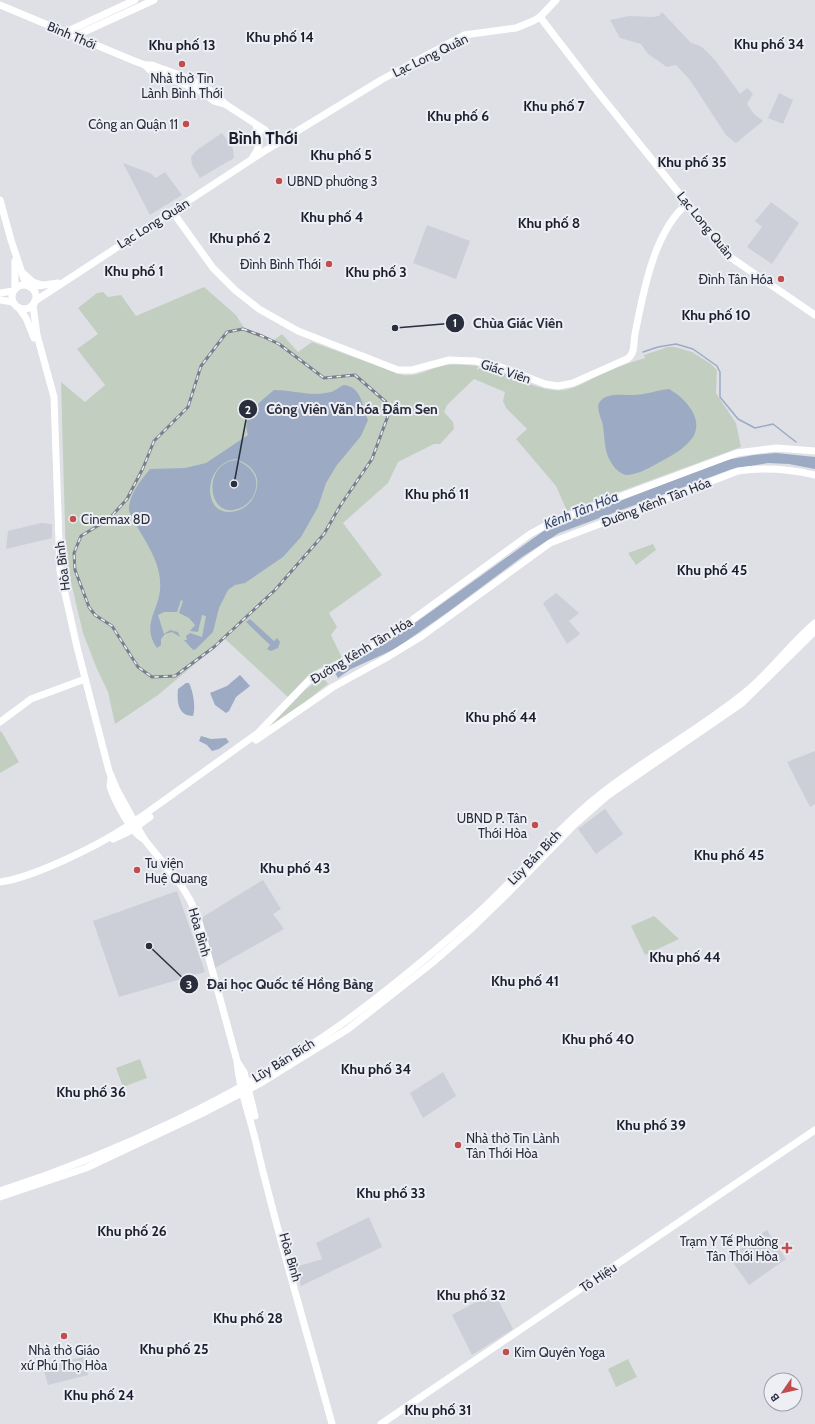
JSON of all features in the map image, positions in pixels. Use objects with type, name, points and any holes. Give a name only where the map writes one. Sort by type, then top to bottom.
[{"type":"main road","points":[[66,32],[135,0]]},
{"type":"main road","points":[[75,36],[154,0]]},
{"type":"main road","points":[[540,17],[556,0]]},
{"type":"main road","name":"Bình Thới","points":[[0,5],[145,65],[152,64],[165,73],[208,88],[225,104],[265,130],[276,144]]},
{"type":"main road","name":"Lạc Long Quân","points":[[34,303],[64,281],[252,159],[380,80],[464,36],[516,28],[540,17],[593,86],[730,257],[815,315]]},
{"type":"main road","points":[[89,30],[91,43]]},
{"type":"main road","points":[[252,159],[260,144],[259,132],[256,125]]},
{"type":"main road","points":[[0,200],[20,270],[28,286],[35,293],[33,316],[40,349]]},
{"type":"main road","name":"Giác Viên","points":[[172,211],[200,252],[235,290],[268,315],[298,331],[398,370],[412,370],[449,360],[475,361],[498,366],[545,384],[558,386],[573,383],[631,356],[634,350],[635,334],[656,252],[671,220],[688,203]]},
{"type":"main road","points":[[15,253],[14,290],[12,296],[13,302],[26,318],[40,349]]},
{"type":"main road","points":[[20,270],[30,280],[44,286]]},
{"type":"main road","points":[[0,293],[14,290],[20,286],[44,286],[64,281]]},
{"type":"main road","points":[[0,300],[13,302]]},
{"type":"main road","points":[[19,308],[25,309],[34,303]]},
{"type":"main road","name":"Hòa Bình","points":[[40,349],[54,393],[60,570],[85,679],[111,777],[137,835],[144,839],[180,885],[190,900],[198,918],[211,971],[245,1088],[247,1105],[267,1190],[332,1424]]},
{"type":"main road","name":"Đường Kênh Tân Hóa","points":[[0,882],[17,879],[71,856],[133,825],[258,733],[310,680],[400,628],[530,534],[552,522],[736,452],[776,448],[815,451]]},
{"type":"main road","name":"Đường Kênh Tân Hóa","points":[[0,886],[18,882],[73,860],[133,825],[351,675],[409,645],[535,553],[557,540],[738,471],[781,469],[815,475]]},
{"type":"main road","name":"Lũy Bán Bích","points":[[257,1081],[344,1022],[425,958],[484,908],[567,824],[589,804],[615,784],[745,693],[815,624]]},
{"type":"main road","name":"Lũy Bán Bích","points":[[0,1197],[86,1168],[232,1095],[348,1028],[432,963],[495,906],[587,814],[641,772],[742,703],[815,631]]},
{"type":"main road","points":[[0,722],[31,699],[85,679]]},
{"type":"main road","points":[[293,698],[296,706],[302,708]]},
{"type":"main road","points":[[247,1105],[232,1095],[241,1074],[257,1081],[251,1098]]},
{"type":"main road","name":"Hòa Bình","points":[[245,1088],[251,1098],[272,1192],[337,1424]]},
{"type":"main road","name":"Lũy Bán Bích","points":[[0,1191],[83,1162],[232,1095]]},
{"type":"main road","name":"Tô Hiệu","points":[[381,1424],[815,1130]]},
{"type":"shaded area","points":[[662,12],[690,42],[702,47],[715,60],[740,94],[747,88],[753,94],[747,104],[754,114],[763,121],[736,143],[726,135],[690,80],[676,65],[667,67],[648,54],[641,44],[620,38],[610,20],[629,16],[659,16]]},
{"type":"shaded area","points":[[779,93],[793,100],[783,124],[768,118]]},
{"type":"shaded area","points":[[222,133],[233,149],[234,158],[200,178],[192,165],[191,157],[197,150]]},
{"type":"shaded area","points":[[123,163],[150,173],[156,178],[165,172],[182,195],[150,215]]},
{"type":"shaded area","points":[[771,202],[799,223],[772,264],[747,247],[762,227],[755,221]]},
{"type":"shaded area","points":[[427,225],[470,241],[456,279],[413,263]]},
{"type":"shaded area","points":[[41,523],[52,524],[52,538],[6,549],[8,531]]},
{"type":"shaded area","points":[[556,593],[579,613],[569,621],[580,634],[567,644],[543,603]]},
{"type":"shaded area","points":[[815,751],[815,804],[810,807],[787,762]]},
{"type":"shaded area","points":[[605,809],[623,834],[596,854],[578,829]]},
{"type":"shaded area","points":[[263,880],[281,909],[273,914],[284,929],[215,968],[201,918]]},
{"type":"shaded area","points":[[177,891],[205,972],[119,997],[93,921]]},
{"type":"shaded area","points":[[443,1072],[456,1096],[423,1118],[410,1093]]},
{"type":"shaded area","points":[[369,1217],[382,1247],[301,1286],[296,1267],[322,1259],[316,1243]]},
{"type":"shaded area","points":[[767,1230],[786,1259],[749,1285],[729,1257]]},
{"type":"shaded area","points":[[494,1292],[513,1329],[472,1355],[452,1315]]},
{"type":"shaded area","points":[[83,1357],[88,1375],[48,1385],[43,1367]]},
{"type":"green space","points":[[204,287],[236,315],[244,328],[274,340],[282,334],[298,352],[312,342],[403,375],[417,374],[449,365],[478,366],[477,370],[482,367],[491,369],[534,386],[552,390],[560,390],[581,385],[607,371],[645,358],[644,355],[668,347],[675,347],[692,352],[711,364],[717,370],[716,393],[736,423],[741,447],[567,511],[556,486],[516,439],[527,429],[506,408],[503,401],[505,392],[474,379],[447,405],[444,412],[453,422],[454,429],[440,444],[434,444],[398,462],[388,483],[343,523],[382,575],[329,613],[337,627],[331,635],[342,658],[314,671],[289,698],[225,639],[158,695],[115,724],[108,692],[83,633],[66,561],[61,382],[85,402],[105,385],[77,349],[98,334],[78,308],[97,293],[103,292],[108,297],[121,295],[136,316]]},
{"type":"green space","points":[[653,544],[656,550],[636,565],[628,553]]},
{"type":"green space","points":[[323,677],[328,684],[282,721],[266,730],[306,689]]},
{"type":"green space","points":[[1,731],[19,762],[0,773],[0,732]]},
{"type":"green space","points":[[654,916],[679,939],[645,955],[631,926]]},
{"type":"green space","points":[[140,1059],[147,1078],[123,1087],[116,1068]]},
{"type":"green space","points":[[628,1359],[637,1377],[616,1387],[608,1369]]},
{"type":"water","points":[[344,385],[354,389],[358,393],[363,403],[368,420],[361,436],[337,465],[326,483],[318,507],[301,537],[283,557],[245,583],[235,585],[228,590],[219,608],[213,632],[196,649],[193,650],[184,640],[187,640],[186,636],[190,633],[202,637],[206,616],[202,615],[198,632],[190,631],[195,625],[189,618],[179,613],[183,601],[181,600],[177,612],[164,612],[158,615],[164,634],[170,630],[178,632],[180,637],[172,632],[165,634],[161,639],[161,645],[157,648],[152,640],[150,625],[159,598],[160,579],[158,569],[150,549],[129,511],[129,505],[139,483],[150,469],[185,468],[206,463],[248,435],[247,421],[249,415],[258,404],[274,390],[316,394],[331,392]],"holes":[[[236,459],[255,473],[257,478],[257,489],[251,501],[247,505],[236,511],[225,512],[216,507],[212,500],[210,490],[212,480],[217,470],[225,463]]]},
{"type":"water","points":[[669,389],[680,396],[690,407],[696,420],[695,433],[684,447],[668,458],[639,473],[630,475],[622,474],[613,466],[609,459],[605,446],[603,426],[598,405],[599,403],[605,397],[610,396],[638,395]]},
{"type":"water","points":[[776,453],[815,457],[815,469],[789,464],[768,463],[732,469],[559,533],[522,557],[395,649],[351,669],[338,678],[334,671],[408,628],[545,530],[726,460]]},
{"type":"water","points":[[236,460],[248,466],[252,471],[256,480],[255,492],[252,498],[243,506],[237,509],[227,510],[219,506],[215,499],[212,489],[213,479],[218,470],[225,463]]},
{"type":"water","points":[[250,619],[274,641],[277,638],[280,642],[278,648],[271,651],[267,649],[270,645],[246,622]]},
{"type":"water","points":[[240,675],[250,686],[236,697],[229,711],[226,713],[215,705],[210,693],[227,686]]},
{"type":"water","points":[[186,683],[189,683],[192,690],[194,704],[193,716],[184,713],[179,707],[178,689]]},
{"type":"water","points":[[201,736],[211,739],[226,738],[229,742],[219,749],[212,751],[207,745],[199,741]]},
{"type":"waterway","points":[[643,352],[658,347],[676,344],[693,349],[717,366],[720,372],[720,397],[738,419],[755,428],[773,424],[796,442]]},
{"type":"railway","points":[[243,329],[279,344],[324,378],[355,375],[386,402],[389,413],[372,459],[340,506],[324,534],[275,590],[214,647],[175,676],[152,677],[138,667],[112,626],[95,615],[89,607],[75,570],[74,553],[81,536],[109,519],[127,499],[143,468],[154,441],[188,407],[201,366],[227,332],[243,329]]},
{"type":"place","name":"Nhà thờ Tin Lành Bình Thới","points":[[182,64]]},
{"type":"place","name":"Công an Quận 11","points":[[186,124]]},
{"type":"place","name":"UBND phường 3","points":[[279,181]]},
{"type":"place","name":"Đình Bình Thới","points":[[329,264]]},
{"type":"place","name":"Đình Tân Hóa","points":[[781,279]]},
{"type":"place","name":"Chùa Giác Viên","points":[[395,328]]},
{"type":"place","name":"Công Viên Văn hóa Đầm Sen","points":[[234,484]]},
{"type":"place","name":"Cinemax 8D","points":[[73,519]]},
{"type":"place","name":"UBND P. Tân Thới Hòa","points":[[535,825]]},
{"type":"place","name":"Tu viện Huệ Quang","points":[[137,870]]},
{"type":"place","name":"Đại học Quốc tế Hồng Bàng","points":[[149,946]]},
{"type":"place","name":"Nhà thờ Tin Lành Tân Thới Hòa","points":[[458,1145]]},
{"type":"place","name":"Trạm Y Tế Phường Tân Thới Hòa","points":[[787,1248]]},
{"type":"place","name":"Nhà thờ Giáo xứ Phú Thọ Hòa","points":[[64,1336]]},
{"type":"place","name":"Kim Quyên Yoga","points":[[506,1352]]},
{"type":"district","name":"Khu phố 14","points":[[280,37]]},
{"type":"district","name":"Khu phố 34","points":[[769,44]]},
{"type":"district","name":"Khu phố 13","points":[[182,45]]},
{"type":"district","name":"Khu phố 7","points":[[554,106]]},
{"type":"district","name":"Khu phố 6","points":[[458,116]]},
{"type":"district","name":"Bình Thới","points":[[263,138]]},
{"type":"district","name":"Khu phố 5","points":[[341,155]]},
{"type":"district","name":"Khu phố 35","points":[[692,162]]},
{"type":"district","name":"Khu phố 4","points":[[332,217]]},
{"type":"district","name":"Khu phố 8","points":[[549,223]]},
{"type":"district","name":"Khu phố 2","points":[[240,238]]},
{"type":"district","name":"Khu phố 1","points":[[134,271]]},
{"type":"district","name":"Khu phố 3","points":[[376,272]]},
{"type":"district","name":"Khu phố 10","points":[[716,315]]},
{"type":"district","name":"Khu phố 11","points":[[437,494]]},
{"type":"district","name":"Khu phố 45","points":[[712,570]]},
{"type":"district","name":"Khu phố 44","points":[[501,717]]},
{"type":"district","name":"Khu phố 45","points":[[729,855]]},
{"type":"district","name":"Khu phố 43","points":[[295,868]]},
{"type":"district","name":"Khu phố 44","points":[[685,957]]},
{"type":"district","name":"Khu phố 41","points":[[525,981]]},
{"type":"district","name":"Khu phố 40","points":[[598,1039]]},
{"type":"district","name":"Khu phố 34","points":[[376,1069]]},
{"type":"district","name":"Khu phố 36","points":[[91,1092]]},
{"type":"district","name":"Khu phố 39","points":[[651,1125]]},
{"type":"district","name":"Khu phố 33","points":[[391,1193]]},
{"type":"district","name":"Khu phố 26","points":[[132,1231]]},
{"type":"district","name":"Khu phố 32","points":[[471,1295]]},
{"type":"district","name":"Khu phố 28","points":[[248,1318]]},
{"type":"district","name":"Khu phố 25","points":[[174,1349]]},
{"type":"district","name":"Khu phố 24","points":[[99,1395]]},
{"type":"district","name":"Khu phố 31","points":[[438,1410]]},
{"type":"water label","name":"Kênh Tân Hóa","points":[[581,510]]}]
